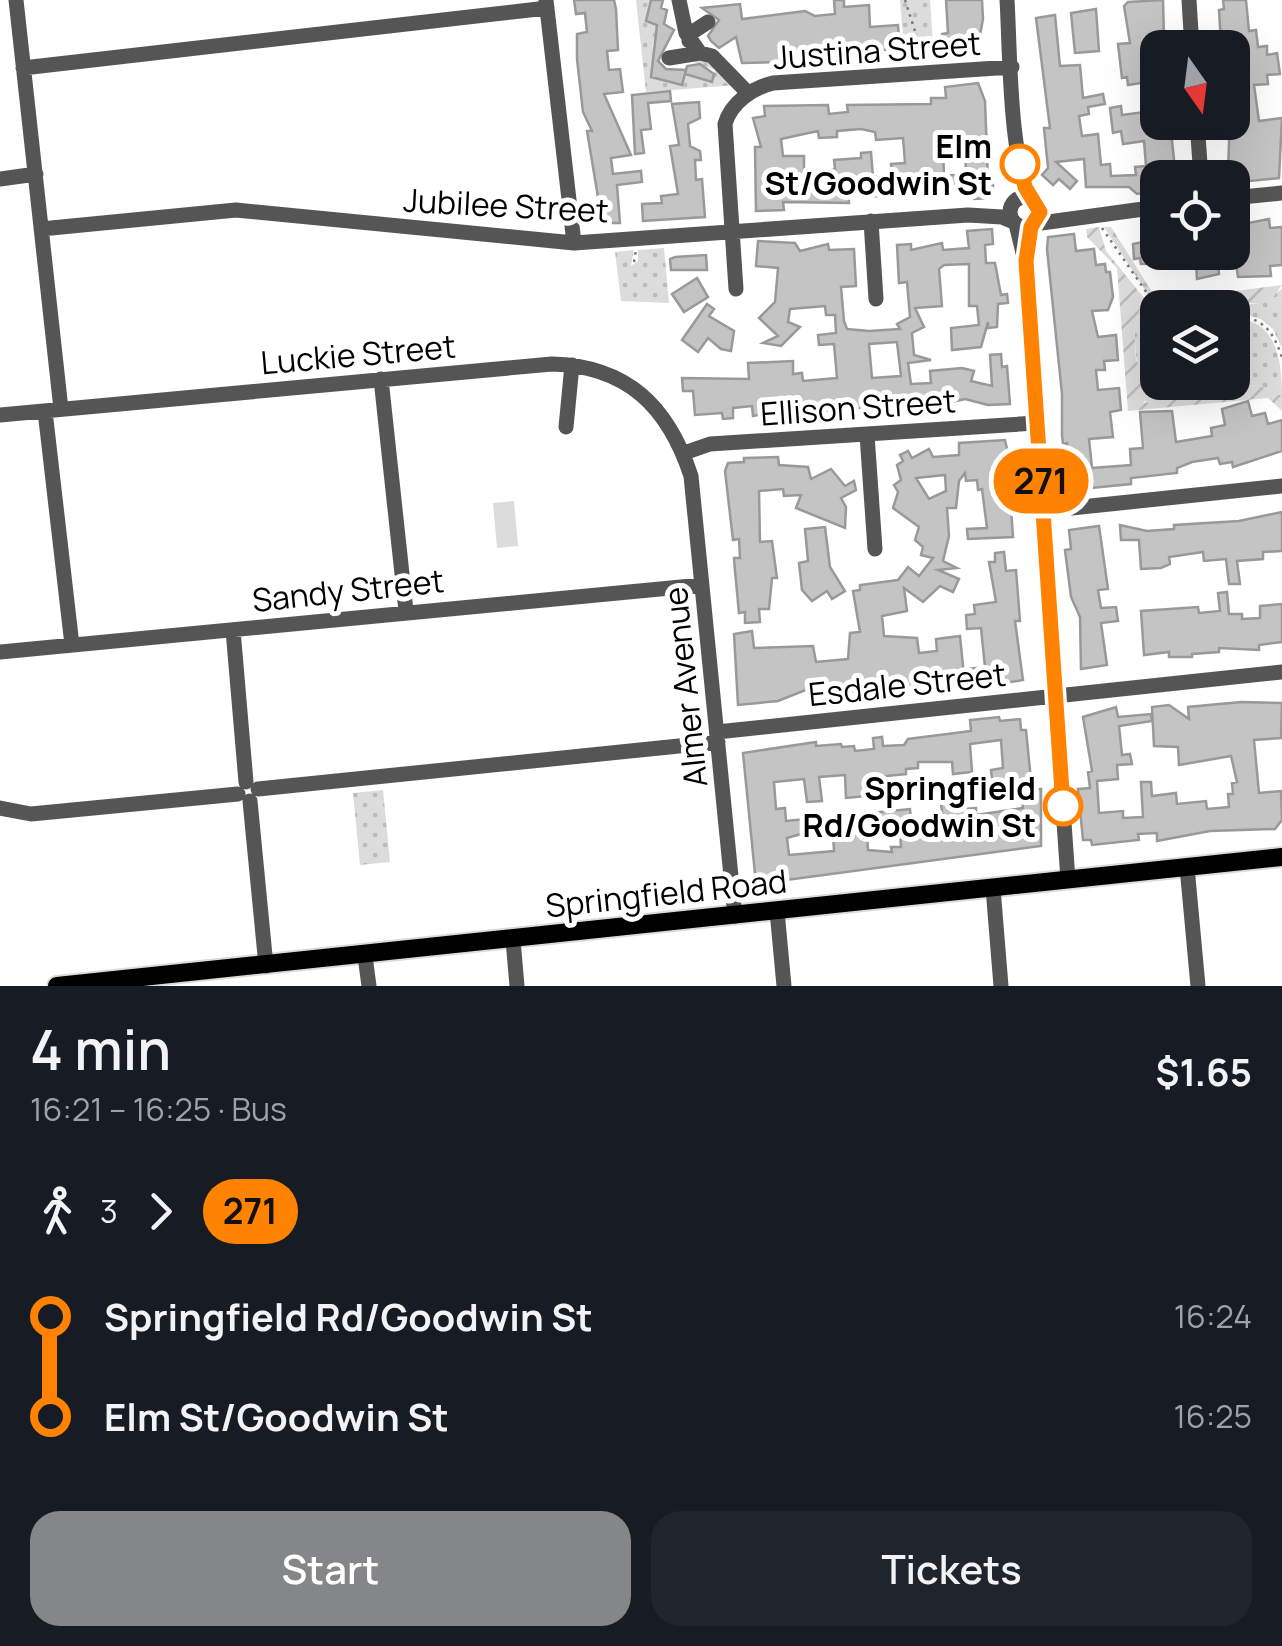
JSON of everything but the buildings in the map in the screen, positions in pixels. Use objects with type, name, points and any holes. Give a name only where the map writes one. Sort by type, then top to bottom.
[{"type":"main road","name":"Springfield Road","points":[[57,986],[207,979],[266,966],[1282,857]]},
{"type":"street","points":[[16,0],[41,229],[72,644]]},
{"type":"street","points":[[1008,0],[1025,202],[1068,880]]},
{"type":"street","points":[[1189,0],[1191,30]]},
{"type":"street","points":[[681,1],[685,36],[722,62],[748,94],[728,114],[726,124],[736,289]]},
{"type":"street","points":[[23,68],[547,4],[574,244]]},
{"type":"street","points":[[669,58],[685,36],[708,22]]},
{"type":"street","name":"Justina Street","points":[[748,94],[773,83],[1012,67]]},
{"type":"street","points":[[0,180],[36,174]]},
{"type":"street","points":[[1250,197],[1282,194]]},
{"type":"street","points":[[1025,202],[1059,214],[1140,209]]},
{"type":"street","points":[[1024,224],[1040,217],[1025,202]]},
{"type":"street","name":"Jubilee Street","points":[[968,215],[1025,202]]},
{"type":"street","name":"Jubilee Street","points":[[41,229],[236,210],[574,244],[872,220],[968,215],[1004,217],[1024,224],[1098,214]]},
{"type":"street","points":[[872,220],[876,299]]},
{"type":"street","points":[[566,427],[572,365]]},
{"type":"street","name":"Luckie Street","points":[[0,415],[572,365],[616,376],[642,393],[684,453]]},
{"type":"street","points":[[381,379],[406,611]]},
{"type":"street","name":"Ellison Street","points":[[684,453],[710,444],[1036,422]]},
{"type":"street","points":[[867,434],[875,549]]},
{"type":"street","name":"Almer Avenue","points":[[684,453],[692,476],[735,916]]},
{"type":"street","points":[[1043,511],[1282,486]]},
{"type":"street","name":"Sandy Street","points":[[0,652],[702,585]]},
{"type":"street","points":[[233,630],[266,966]]},
{"type":"street","name":"Esdale Street","points":[[0,808],[31,814],[248,791],[1282,672]]},
{"type":"street","points":[[1188,868],[1198,986]]},
{"type":"street","points":[[993,888],[1001,986]]},
{"type":"street","points":[[777,911],[784,986]]},
{"type":"street","points":[[512,940],[517,986]]},
{"type":"street","points":[[365,956],[368,986]]},
{"type":"path","points":[[904,0],[915,31],[914,62]]},
{"type":"path","points":[[1098,214],[1105,238],[1144,290]]},
{"type":"path","points":[[634,262],[636,249]]},
{"type":"path","points":[[1250,319],[1258,320],[1270,330],[1282,358]]},
{"type":"shaded area","points":[[636,0],[651,0],[646,21],[660,25],[652,47],[656,48],[654,58],[665,61],[655,60],[651,77],[681,85],[685,74],[712,82],[715,70],[689,60],[700,55],[737,85],[646,92]]},
{"type":"shaded area","points":[[900,0],[930,0],[934,59],[905,60]]},
{"type":"shaded area","points":[[1099,227],[1106,251],[1140,293],[1134,327],[1140,400],[1246,400],[1128,411],[1117,268],[1087,237],[1086,229]]},
{"type":"shaded area","points":[[1104,227],[1111,227],[1151,290],[1145,290]]},
{"type":"shaded area","points":[[664,248],[669,303],[621,301],[615,252],[634,250],[631,266],[638,261],[638,250]]},
{"type":"shaded area","points":[[1282,285],[1272,299],[1260,303],[1250,304],[1250,290],[1244,290]]},
{"type":"shaded area","points":[[1282,289],[1282,348],[1273,329],[1250,316],[1250,304],[1260,303]]},
{"type":"shaded area","points":[[1140,310],[1140,369],[1137,367],[1134,327]]},
{"type":"shaded area","points":[[1250,322],[1268,334],[1274,344],[1281,369],[1282,396],[1250,386]]},
{"type":"shaded area","points":[[1250,386],[1282,396],[1282,411],[1268,398],[1250,400]]},
{"type":"shaded area","points":[[1146,400],[1172,400],[1169,403],[1145,405]]},
{"type":"shaded area","points":[[514,501],[518,546],[497,548],[493,503]]},
{"type":"shaded area","points":[[383,790],[390,862],[360,865],[353,793]]},
{"type":"bus line","name":"271","points":[[1020,164],[1025,187],[1040,212],[1031,227],[1026,261],[1063,806]]},
{"type":"place","name":"Elm St/Goodwin St","points":[[1020,164]]},
{"type":"place","name":"Springfield Rd/Goodwin St","points":[[1063,806]]}]
